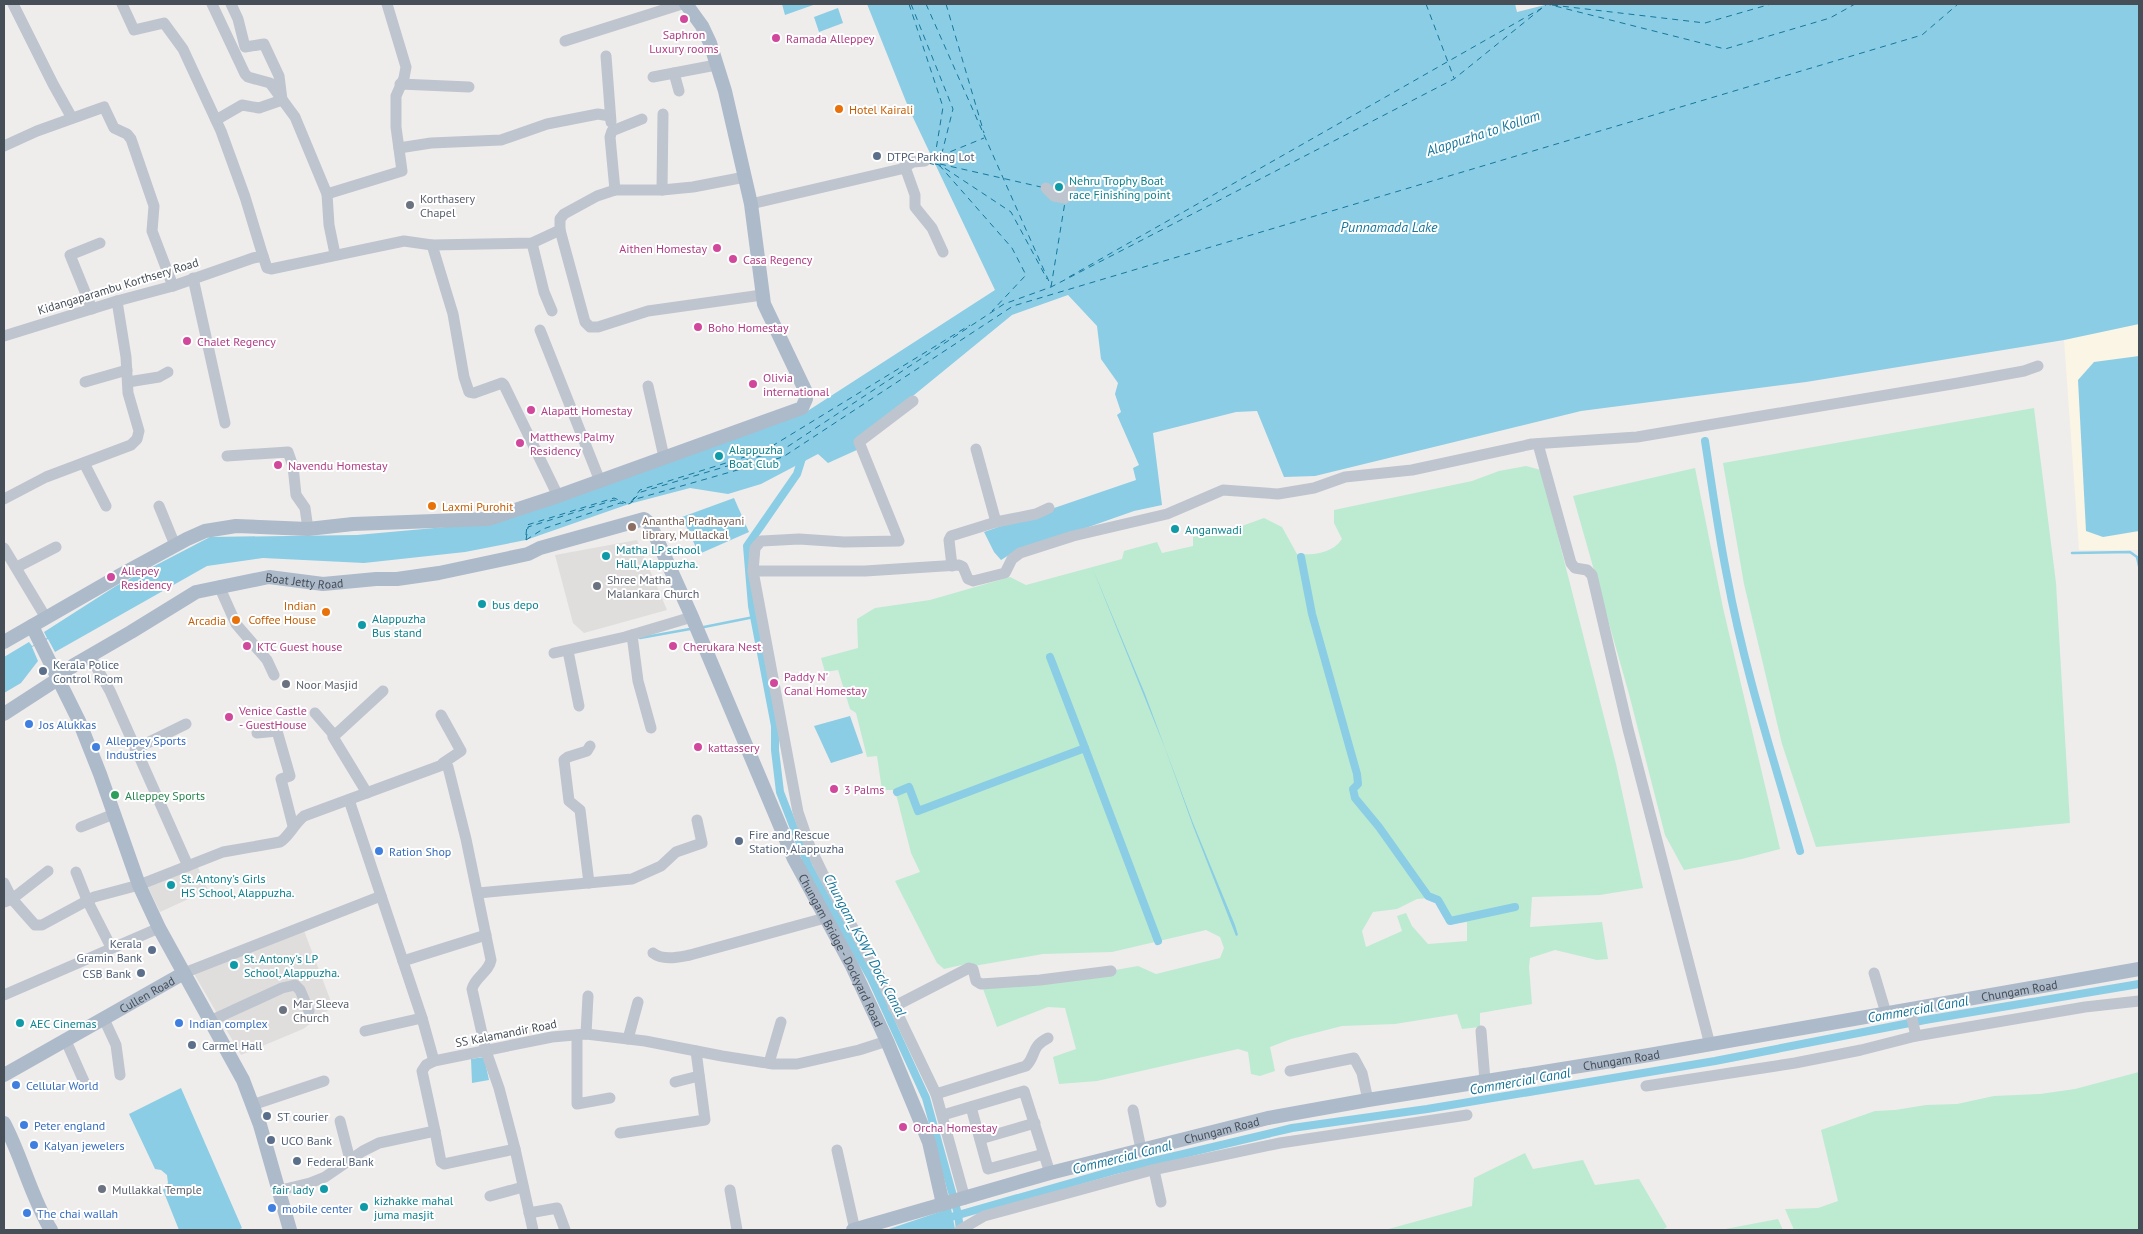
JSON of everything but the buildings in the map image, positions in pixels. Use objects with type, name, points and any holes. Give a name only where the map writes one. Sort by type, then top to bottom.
[{"type":"main road","points":[[4,642],[175,545],[205,531],[236,526],[308,529],[353,524],[488,519],[558,496],[802,408],[806,399],[805,390],[768,314],[762,295],[751,204],[716,65],[702,26],[684,4]]},
{"type":"main road","name":"Chungam Bridge - Dockyard Road","points":[[635,522],[644,519],[650,524],[692,617],[789,847],[852,966],[887,1041],[956,1201]]},
{"type":"main road","name":"Boat Jetty Road","points":[[4,714],[58,679],[74,665],[196,592],[269,577],[324,584],[376,578],[397,579],[439,573],[528,554],[540,548],[635,522]]},
{"type":"main road","points":[[32,626],[78,721],[114,814],[138,885],[159,928],[243,1080],[260,1125],[277,1191],[290,1230]]},
{"type":"main road","name":"Chungam Road","points":[[854,1230],[1050,1173],[1268,1118],[1710,1045],[1886,1013],[1911,1012],[2139,969]]},
{"type":"main road","name":"Cullen Road","points":[[4,1075],[184,973]]},
{"type":"main road","points":[[4,1123],[23,1165],[42,1215],[51,1230]]},
{"type":"street","points":[[13,4],[72,118]]},
{"type":"street","points":[[122,4],[134,30],[164,23],[183,49],[216,120],[246,196],[268,268],[404,241],[432,245],[532,243],[560,230]]},
{"type":"street","points":[[212,4],[245,74],[248,77],[270,83],[295,117],[328,194],[329,225],[335,254]]},
{"type":"street","points":[[231,4],[238,19],[245,47],[264,44],[279,76],[282,100]]},
{"type":"street","points":[[328,194],[402,171],[396,127],[396,96],[406,67],[388,4]]},
{"type":"street","points":[[565,40],[684,4]]},
{"type":"street","points":[[606,56],[615,190]]},
{"type":"street","points":[[653,77],[716,65]]},
{"type":"street","points":[[674,73],[679,91]]},
{"type":"street","points":[[400,84],[469,87]]},
{"type":"street","points":[[216,120],[242,105],[259,108],[282,100]]},
{"type":"street","points":[[4,146],[104,107],[114,128],[129,136],[154,206],[152,231],[173,286]]},
{"type":"street","points":[[399,148],[431,143],[501,140],[547,124],[598,114],[610,116]]},
{"type":"street","points":[[662,190],[663,114]]},
{"type":"street","points":[[612,131],[642,119]]},
{"type":"street","points":[[751,204],[827,188],[905,166],[913,162],[925,161]]},
{"type":"street","points":[[905,166],[915,195],[915,207],[932,228],[943,252]]},
{"type":"street","points":[[745,177],[693,187],[662,190],[615,190],[597,196],[564,214],[560,219],[560,230],[585,322],[590,327],[611,324],[648,311],[762,295]]},
{"type":"street","points":[[1046,188],[1054,196],[1065,198],[1072,185]]},
{"type":"street","points":[[92,308],[70,255],[100,243]]},
{"type":"street","points":[[532,243],[544,292],[552,312]]},
{"type":"street","points":[[432,245],[453,314],[464,377],[470,392],[474,393],[502,383],[504,385],[558,496]]},
{"type":"street","name":"Kidangaparambu Korthsery Road","points":[[4,336],[92,308],[173,286],[232,264],[263,256]]},
{"type":"street","points":[[193,278],[225,423]]},
{"type":"street","points":[[4,499],[46,478],[131,445],[137,439],[139,430],[128,393],[117,301]]},
{"type":"street","points":[[540,330],[600,481]]},
{"type":"street","points":[[753,572],[864,571],[961,566],[970,580],[1000,576],[1008,569],[1012,559],[1020,553],[1073,536],[1167,514],[1223,490],[1278,494],[1314,488],[1345,477],[1412,470],[1538,444],[1637,438],[1958,383],[2024,371],[2038,366]]},
{"type":"street","points":[[85,382],[127,376],[159,377],[168,372]]},
{"type":"street","points":[[648,386],[664,457]]},
{"type":"street","points":[[913,401],[859,442],[899,540],[844,542],[799,539],[761,541],[755,548],[753,572],[798,812],[810,847],[823,874],[878,974],[936,1094],[943,1115],[956,1201]]},
{"type":"street","points":[[1538,444],[1571,563],[1575,568],[1587,570],[1592,575],[1628,729],[1710,1045]]},
{"type":"street","points":[[976,449],[996,522]]},
{"type":"street","points":[[227,456],[288,452],[293,466],[296,495],[305,508],[308,529]]},
{"type":"street","points":[[84,463],[106,506]]},
{"type":"street","points":[[160,506],[175,545]]},
{"type":"street","points":[[952,566],[949,538],[996,522],[1016,519],[1050,508]]},
{"type":"street","points":[[17,567],[56,546]]},
{"type":"street","points":[[4,548],[46,618]]},
{"type":"street","points":[[219,586],[236,624],[246,639],[267,660],[274,675]]},
{"type":"street","points":[[554,653],[632,635],[692,617]]},
{"type":"street","points":[[632,635],[638,681],[651,728]]},
{"type":"street","points":[[568,651],[579,706]]},
{"type":"street","points":[[90,656],[110,691],[188,866]]},
{"type":"street","points":[[334,735],[383,691]]},
{"type":"street","points":[[315,712],[334,735],[334,740],[367,792]]},
{"type":"street","points":[[4,882],[8,901],[38,926],[87,900],[138,885],[223,852],[280,842],[304,816],[442,764],[461,751],[441,715]]},
{"type":"street","points":[[135,749],[186,724]]},
{"type":"street","points":[[257,733],[277,731],[290,776],[281,778],[293,826]]},
{"type":"street","points":[[589,883],[580,810],[569,801],[564,760],[587,751],[590,746]]},
{"type":"street","points":[[442,764],[448,767],[478,892],[490,964],[473,984],[472,989],[486,1050],[499,1088],[515,1149],[533,1230]]},
{"type":"street","points":[[348,800],[422,1018],[434,1061],[426,1065],[422,1070],[441,1162],[444,1164],[515,1149]]},
{"type":"street","points":[[81,827],[114,814]]},
{"type":"street","points":[[478,892],[632,879],[661,866],[676,852],[702,843],[698,820]]},
{"type":"street","points":[[8,901],[48,871]]},
{"type":"street","points":[[76,872],[87,900],[111,947]]},
{"type":"street","points":[[184,973],[381,896]]},
{"type":"street","points":[[653,953],[658,957],[668,958],[690,955],[825,918]]},
{"type":"street","points":[[4,995],[111,947],[159,928]]},
{"type":"street","points":[[403,961],[486,935]]},
{"type":"street","points":[[893,1007],[970,968],[973,969],[976,981],[981,984],[1040,980],[1111,971]]},
{"type":"street","points":[[1874,973],[1886,1013]]},
{"type":"street","points":[[210,1021],[282,988],[295,984],[300,990],[309,1011]]},
{"type":"street","points":[[588,996],[582,1034],[577,1104],[610,1098]]},
{"type":"street","points":[[1646,1086],[1804,1061],[1916,1035],[2085,1007],[2139,1001]]},
{"type":"street","points":[[628,1039],[638,1002]]},
{"type":"street","points":[[1911,1012],[1916,1035]]},
{"type":"street","points":[[365,1031],[422,1018]]},
{"type":"street","points":[[104,1019],[116,1045],[120,1075]]},
{"type":"street","points":[[768,1063],[781,1022]]},
{"type":"street","points":[[1481,1031],[1485,1081]]},
{"type":"street","name":"SS Kalamandir Road","points":[[434,1061],[552,1037],[582,1034],[628,1039],[768,1063],[797,1064],[859,1050],[887,1041]]},
{"type":"street","points":[[936,1094],[1026,1066],[1036,1046],[1048,1038]]},
{"type":"street","points":[[66,1041],[86,1086]]},
{"type":"street","points":[[620,1133],[705,1120],[696,1051]]},
{"type":"street","points":[[1290,1071],[1354,1058],[1362,1073],[1368,1100]]},
{"type":"street","points":[[675,1082],[699,1076]]},
{"type":"street","points":[[252,1105],[324,1081]]},
{"type":"street","points":[[943,1115],[1024,1091],[1050,1173]]},
{"type":"street","points":[[971,1107],[988,1169],[1044,1154]]},
{"type":"street","points":[[1132,1110],[1141,1149]]},
{"type":"street","points":[[963,1230],[970,1223],[984,1216],[1154,1170],[1280,1143],[1467,1115]]},
{"type":"street","points":[[340,1121],[350,1160]]},
{"type":"street","points":[[980,1139],[1035,1124]]},
{"type":"street","points":[[277,1191],[325,1178],[350,1160],[379,1143],[434,1131]]},
{"type":"street","points":[[837,1150],[854,1230]]},
{"type":"street","points":[[1154,1170],[1161,1202]]},
{"type":"street","points":[[490,1196],[523,1187]]},
{"type":"street","points":[[730,1190],[737,1230]]},
{"type":"street","points":[[529,1213],[557,1208],[565,1230]]},
{"type":"shaded area","points":[[2139,324],[2139,550],[2079,550],[2064,340]]},
{"type":"shaded area","points":[[637,540],[667,610],[584,633],[573,623],[555,555]]},
{"type":"shaded area","points":[[197,865],[208,890],[160,912],[148,887]]},
{"type":"shaded area","points":[[303,928],[333,1007],[303,1029],[241,1055],[193,972]]},
{"type":"green space","points":[[2034,408],[2056,583],[2070,823],[1816,847],[1782,744],[1744,584],[1723,463]]},
{"type":"green space","points":[[1526,466],[1541,470],[1616,764],[1643,888],[1600,895],[1532,897],[1530,927],[1602,922],[1608,959],[1597,960],[1555,950],[1530,958],[1532,1004],[1480,1013],[1480,1027],[1462,1029],[1457,1014],[1395,1024],[1342,1026],[1291,1039],[1270,1047],[1275,1071],[1260,1076],[1251,1074],[1248,1052],[1238,1049],[1097,1081],[1059,1084],[1053,1057],[1076,1049],[1065,1008],[1048,1007],[997,1027],[982,986],[1075,977],[1138,966],[1156,974],[1220,958],[1224,948],[1220,937],[1206,930],[1112,952],[1043,954],[974,966],[966,964],[944,969],[937,963],[895,881],[920,872],[911,853],[895,790],[882,790],[877,756],[867,757],[856,713],[850,709],[838,670],[825,672],[821,658],[858,648],[857,619],[875,608],[930,600],[1010,577],[1026,585],[1122,559],[1124,551],[1157,542],[1162,553],[1193,546],[1193,537],[1228,531],[1264,518],[1282,527],[1297,554],[1328,551],[1342,539],[1334,523],[1334,510],[1472,481],[1499,471]],"holes":[[[1441,897],[1450,924],[1467,922],[1467,941],[1428,944],[1412,926],[1406,913],[1397,916],[1402,931],[1366,947],[1362,931],[1373,912],[1397,909],[1417,899]]]},
{"type":"green space","points":[[1695,468],[1723,608],[1780,849],[1742,859],[1684,870],[1665,835],[1629,694],[1573,496]]},
{"type":"green space","points":[[2139,1072],[2139,1230],[1794,1230],[1785,1209],[1818,1208],[1838,1201],[1821,1130],[1875,1111],[1926,1105],[1957,1104],[1994,1096],[2040,1094],[2075,1089]]},
{"type":"green space","points":[[1525,1153],[1533,1169],[1583,1160],[1595,1185],[1639,1179],[1667,1227],[1662,1230],[1385,1230],[1472,1206],[1474,1178]]},
{"type":"green space","points":[[1778,1219],[1783,1230],[1720,1230]]},
{"type":"water","points":[[782,4],[816,4],[785,15]]},
{"type":"water","name":"Punnamada Lake","points":[[867,4],[1515,4],[1517,12],[1549,4],[2139,4],[2139,324],[2064,340],[1806,382],[1581,411],[1315,476],[1284,477],[1257,411],[1236,412],[1153,433],[1162,505],[1134,511],[1009,555],[1001,560],[994,552],[984,532],[1136,480],[1133,468],[1139,465],[1117,415],[1121,412],[1115,394],[1118,383],[1101,359],[1097,326],[1068,295],[1012,315],[870,431],[859,449],[828,463],[818,454],[761,484],[728,494],[690,488],[629,504],[526,540],[465,552],[364,563],[263,558],[207,566],[55,652],[48,639],[32,647],[38,661],[21,683],[4,693],[4,657],[29,642],[32,646],[47,638],[44,632],[116,586],[210,537],[357,535],[490,523],[806,412],[995,290],[909,109]]},
{"type":"water","points":[[838,8],[843,23],[819,32],[814,17]]},
{"type":"water","points":[[2139,356],[2139,531],[2103,537],[2086,531],[2078,380],[2094,362]]},
{"type":"water","points":[[734,498],[749,532],[699,554],[682,517]]},
{"type":"water","points":[[1092,567],[1145,694],[1193,823],[1235,925],[1238,935],[1236,936],[1193,826],[1165,748]]},
{"type":"water","points":[[850,716],[863,753],[831,763],[814,726]]},
{"type":"water","points":[[484,1057],[489,1080],[472,1083],[471,1059]]},
{"type":"water","points":[[181,1088],[242,1228],[238,1230],[179,1230],[163,1190],[168,1183],[167,1175],[161,1170],[155,1169],[129,1114]]},
{"type":"water","points":[[951,1208],[955,1229],[886,1230]]},
{"type":"waterway","points":[[1705,441],[1734,611],[1760,714],[1800,851]]},
{"type":"waterway","name":"Chungam_KSWT Dock Canal","points":[[803,455],[797,474],[747,546],[752,606],[775,726],[775,750],[780,792],[809,867],[871,978],[926,1098],[958,1214],[960,1230]]},
{"type":"waterway","points":[[2072,553],[2130,552],[2137,557],[2139,566]]},
{"type":"waterway","points":[[1301,557],[1312,614],[1357,774],[1358,784],[1353,789],[1355,798],[1379,827],[1428,896],[1438,900],[1450,921],[1515,907]]},
{"type":"waterway","points":[[704,627],[754,617]]},
{"type":"waterway","points":[[640,638],[690,629]]},
{"type":"waterway","points":[[897,792],[909,787],[918,811],[1085,748],[1050,657]]},
{"type":"waterway","points":[[1085,748],[1158,941]]},
{"type":"waterway","name":"Commercial Canal","points":[[944,1219],[1120,1169],[1292,1128],[1427,1109],[1715,1061],[1925,1020],[2139,984]]},
{"type":"ferry route","points":[[909,4],[943,107],[935,156],[929,159]]},
{"type":"ferry route","points":[[911,4],[953,109],[942,153],[937,156]]},
{"type":"ferry route","points":[[926,4],[1051,286]]},
{"type":"ferry route","points":[[946,4],[984,133]]},
{"type":"ferry route","points":[[1426,4],[1454,78]]},
{"type":"ferry route","points":[[633,500],[641,492],[784,449],[1004,304],[1051,287],[1454,79],[1547,4],[1725,49],[1830,18],[1855,4]]},
{"type":"ferry route","points":[[1552,5],[1705,23],[1771,4]]},
{"type":"ferry route","points":[[526,540],[543,529],[620,503],[629,504],[636,499],[783,457],[1013,306],[1922,35],[1958,4]]},
{"type":"ferry route","points":[[1069,277],[1542,8]]},
{"type":"ferry route","points":[[930,160],[984,138]]},
{"type":"ferry route","points":[[928,163],[940,166],[1012,248],[1026,275],[992,311]]},
{"type":"ferry route","points":[[935,164],[940,165],[1011,212],[1047,279]]},
{"type":"ferry route","points":[[940,164],[1041,187]]},
{"type":"ferry route","points":[[1051,287],[1065,202]]},
{"type":"ferry route","points":[[631,502],[640,490],[764,451],[970,325]]},
{"type":"ferry route","points":[[526,535],[527,525],[614,498],[626,503]]},
{"type":"ferry route","points":[[526,540],[528,527],[614,500],[621,502]]},
{"type":"place","name":"Saphron Luxury rooms","points":[[684,19]]},
{"type":"place","name":"Ramada Alleppey","points":[[776,38]]},
{"type":"place","name":"Hotel Kairali","points":[[839,109]]},
{"type":"place","name":"DTPC Parking Lot","points":[[877,156]]},
{"type":"place","name":"Nehru Trophy Boat race Finishing point","points":[[1059,187]]},
{"type":"place","name":"Korthasery Chapel","points":[[410,205]]},
{"type":"place","name":"Aithen Homestay","points":[[717,248]]},
{"type":"place","name":"Casa Regency","points":[[733,259]]},
{"type":"place","name":"Boho Homestay","points":[[698,327]]},
{"type":"place","name":"Chalet Regency","points":[[187,341]]},
{"type":"place","name":"Olivia international","points":[[753,384]]},
{"type":"place","name":"Alapatt Homestay","points":[[531,410]]},
{"type":"place","name":"Matthews Palmy Residency","points":[[520,443]]},
{"type":"place","name":"Alappuzha Boat Club","points":[[719,456]]},
{"type":"place","name":"Navendu Homestay","points":[[278,465]]},
{"type":"place","name":"Laxmi Purohit","points":[[432,506]]},
{"type":"place","name":"Anantha Pradhayani library, Mullackal","points":[[632,527]]},
{"type":"place","name":"Anganwadi","points":[[1175,529]]},
{"type":"place","name":"Matha LP school Hall, Alappuzha.","points":[[606,556]]},
{"type":"place","name":"Allepey Residency","points":[[111,577]]},
{"type":"place","name":"Shree Matha Malankara Church","points":[[597,586]]},
{"type":"place","name":"bus depo","points":[[482,604]]},
{"type":"place","name":"Indian Coffee House","points":[[326,612]]},
{"type":"place","name":"Arcadia","points":[[236,620]]},
{"type":"place","name":"Alappuzha Bus stand","points":[[362,625]]},
{"type":"place","name":"KTC Guest house","points":[[247,646]]},
{"type":"place","name":"Cherukara Nest","points":[[673,646]]},
{"type":"place","name":"Kerala Police Control Room","points":[[43,671]]},
{"type":"place","name":"Paddy N' Canal Homestay","points":[[774,683]]},
{"type":"place","name":"Noor Masjid","points":[[286,684]]},
{"type":"place","name":"Venice Castle - GuestHouse","points":[[229,717]]},
{"type":"place","name":"Jos Alukkas","points":[[29,724]]},
{"type":"place","name":"Alleppey Sports Industries","points":[[96,747]]},
{"type":"place","name":"kattassery","points":[[698,747]]},
{"type":"place","name":"3 Palms","points":[[834,789]]},
{"type":"place","name":"Alleppey Sports","points":[[115,795]]},
{"type":"place","name":"Fire and Rescue Station, Alappuzha","points":[[739,841]]},
{"type":"place","name":"Ration Shop","points":[[379,851]]},
{"type":"place","name":"St. Antony's Girls HS School, Alappuzha.","points":[[171,885]]},
{"type":"place","name":"Kerala Gramin Bank","points":[[152,950]]},
{"type":"place","name":"St. Antony's LP School, Alappuzha.","points":[[234,965]]},
{"type":"place","name":"CSB Bank","points":[[141,973]]},
{"type":"place","name":"Mar Sleeva Church","points":[[283,1010]]},
{"type":"place","name":"AEC Cinemas","points":[[20,1023]]},
{"type":"place","name":"Indian complex","points":[[179,1023]]},
{"type":"place","name":"Carmel Hall","points":[[192,1045]]},
{"type":"place","name":"Cellular World","points":[[16,1085]]},
{"type":"place","name":"ST courier","points":[[267,1116]]},
{"type":"place","name":"Peter england","points":[[24,1125]]},
{"type":"place","name":"Orcha Homestay","points":[[903,1127]]},
{"type":"place","name":"UCO Bank","points":[[271,1140]]},
{"type":"place","name":"Kalyan jewelers","points":[[34,1145]]},
{"type":"place","name":"Federal Bank","points":[[297,1161]]},
{"type":"place","name":"Mullakkal Temple","points":[[102,1189]]},
{"type":"place","name":"fair lady","points":[[324,1189]]},
{"type":"place","name":"kizhakke mahal juma masjit","points":[[364,1207]]},
{"type":"place","name":"mobile center","points":[[272,1208]]},
{"type":"place","name":"The chai wallah","points":[[27,1213]]},
{"type":"water label","name":"Alappuzha to Kollam","points":[[1483,133]]}]
